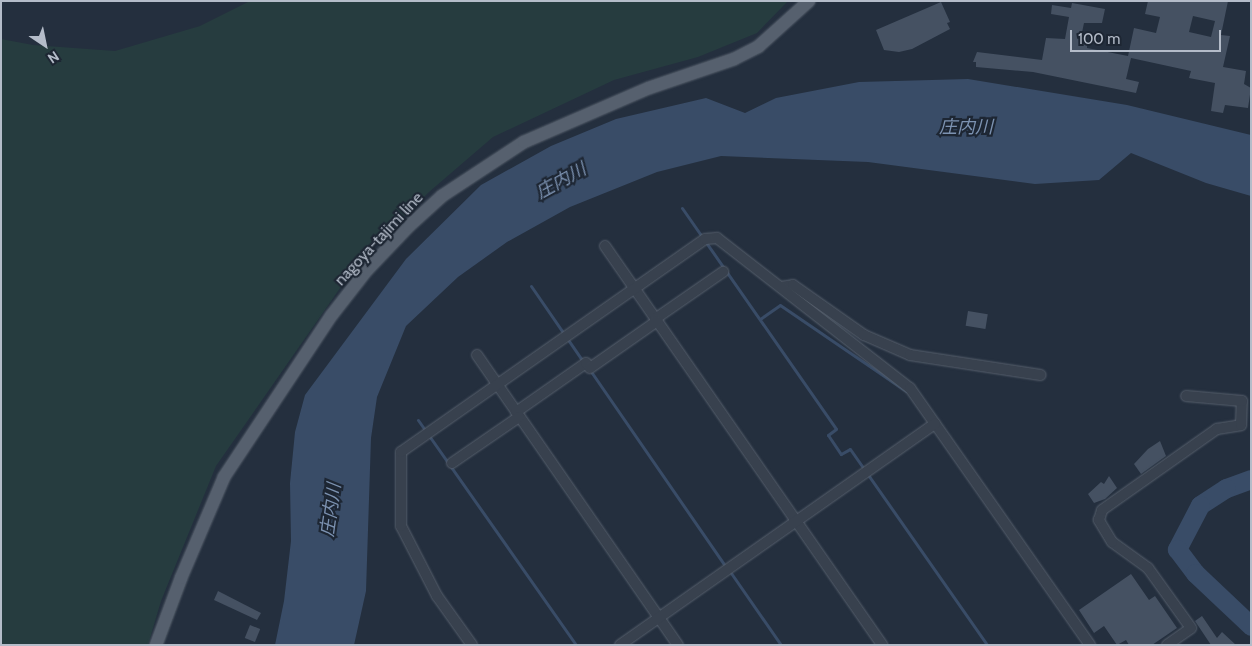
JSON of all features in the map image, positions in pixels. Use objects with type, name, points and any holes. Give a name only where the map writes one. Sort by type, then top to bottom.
[{"type":"main road","name":"nagoya-tajimi line","points":[[156,645],[180,578],[224,477],[331,316],[367,270],[409,226],[442,196],[524,142],[649,88],[734,59],[759,46],[809,1]]},
{"type":"street","points":[[472,645],[437,596],[401,526],[401,452],[705,238],[717,238],[900,377],[1090,645]]},
{"type":"street","points":[[605,246],[882,645]]},
{"type":"street","points":[[452,463],[586,363],[590,368],[723,272]]},
{"type":"street","points":[[781,287],[793,285],[864,335],[910,355],[1040,375]]},
{"type":"street","points":[[477,355],[678,645]]},
{"type":"street","points":[[1167,645],[1191,628],[1148,568],[1112,542],[1099,520],[1102,510],[1217,429],[1241,425],[1242,401],[1186,396]]},
{"type":"street","points":[[620,645],[935,424]]},
{"type":"green space","points":[[250,1],[788,1],[757,33],[698,57],[614,80],[493,137],[429,192],[359,261],[216,466],[161,601],[148,645],[1,645],[1,39],[33,45],[115,51],[200,26]]},
{"type":"water","name":"庄内川","points":[[968,79],[1127,105],[1251,135],[1251,196],[1206,183],[1131,153],[1099,180],[1035,184],[868,162],[721,156],[657,172],[570,207],[507,242],[458,277],[406,326],[377,397],[371,438],[366,591],[354,645],[275,645],[284,601],[291,541],[290,483],[295,432],[305,395],[406,259],[481,185],[551,146],[616,119],[706,98],[745,113],[776,98],[859,82]]},
{"type":"building","points":[[1148,1],[1228,1],[1221,35],[1230,36],[1223,67],[1246,71],[1244,84],[1251,88],[1248,108],[1225,105],[1223,113],[1211,111],[1215,83],[1189,78],[1191,71],[1131,58],[1126,79],[1139,82],[1136,93],[1033,72],[976,67],[976,62],[973,62],[977,52],[1042,60],[1046,38],[1065,39],[1069,17],[1051,14],[1052,5],[1071,8],[1072,3],[1105,9],[1102,23],[1084,23],[1080,42],[1087,43],[1087,48],[1128,56],[1134,28],[1156,33],[1160,17],[1145,14]],"holes":[[[1193,16],[1215,21],[1211,37],[1189,32]]]},
{"type":"building","points":[[941,2],[950,22],[947,23],[950,29],[912,49],[899,52],[884,50],[876,30]]},
{"type":"building","points":[[968,311],[988,314],[985,329],[966,326]]},
{"type":"building","points":[[1160,441],[1166,456],[1141,474],[1134,464],[1148,449]]},
{"type":"building","points":[[1109,476],[1117,488],[1105,499],[1094,503],[1088,494],[1101,482],[1104,484]]},
{"type":"building","points":[[1131,574],[1149,600],[1155,596],[1177,628],[1152,645],[1129,645],[1126,640],[1117,645],[1104,626],[1094,633],[1079,610]]},
{"type":"building","points":[[218,591],[261,613],[257,620],[214,600]]},
{"type":"building","points":[[1202,616],[1217,638],[1222,632],[1236,645],[1211,645],[1195,621]]},
{"type":"building","points":[[250,625],[260,629],[255,642],[245,638]]},
{"type":"waterway","points":[[682,208],[836,429],[828,435],[841,454],[850,449],[987,645]]},
{"type":"waterway","points":[[531,286],[582,360]]},
{"type":"waterway","points":[[760,319],[780,305],[906,391]]},
{"type":"waterway","points":[[592,373],[724,564]]},
{"type":"waterway","points":[[418,420],[576,645]]},
{"type":"waterway","points":[[1251,479],[1226,488],[1200,505],[1177,549],[1195,573],[1251,626]]},
{"type":"waterway","points":[[731,573],[781,645]]}]
